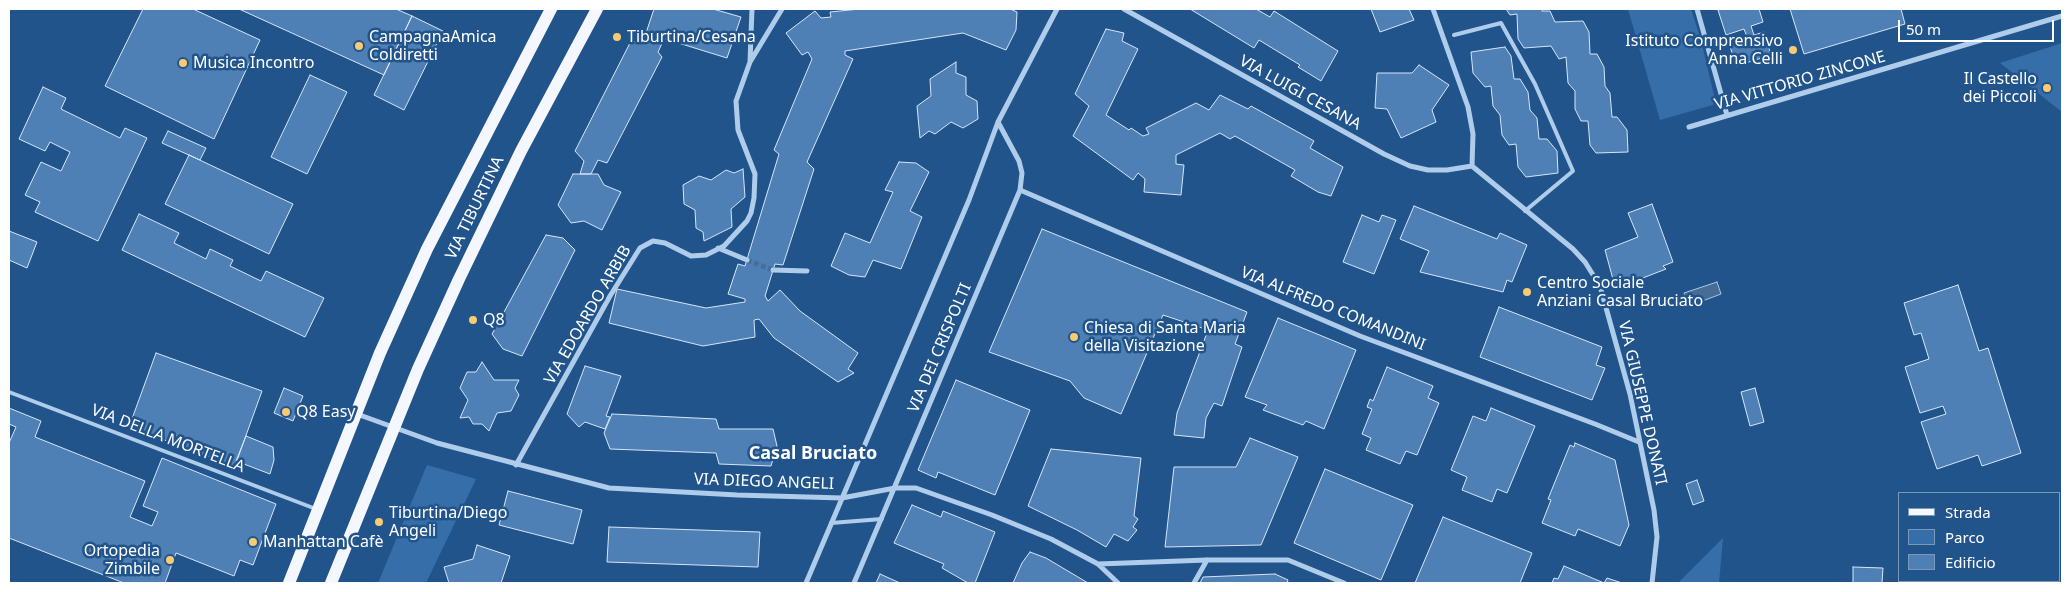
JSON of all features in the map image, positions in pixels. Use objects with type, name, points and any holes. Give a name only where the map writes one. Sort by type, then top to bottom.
[{"type":"main road","name":"VIA TIBURTINA","points":[[289,583],[380,352],[427,249],[551,9]]},
{"type":"main road","name":"VIA TIBURTINA","points":[[331,583],[394,427],[459,279],[521,151],[596,9]]},
{"type":"street","name":"VIA EDOARDO ARBIB","points":[[750,62],[752,9]]},
{"type":"street","name":"VIA EDOARDO ARBIB","points":[[516,465],[610,296],[640,248],[653,242],[665,243],[692,256],[700,256],[718,248],[733,238],[747,221],[754,198],[755,174],[738,130],[735,113],[736,100],[750,62],[782,9]]},
{"type":"street","name":"VIA DEI CRISPOLTI","points":[[806,583],[969,200],[998,122],[1057,9]]},
{"type":"street","name":"VIA LUIGI CESANA","points":[[1124,9],[1384,154],[1410,166],[1428,170],[1447,170],[1472,166]]},
{"type":"street","points":[[1433,9],[1468,107],[1473,134],[1472,166]]},
{"type":"street","points":[[1697,9],[1727,116]]},
{"type":"street","name":"VIA VITTORIO ZINCONE","points":[[1689,127],[2062,16]]},
{"type":"street","name":"VIA DEI CRISPOLTI","points":[[854,583],[1020,190],[1022,173],[1019,161],[998,122]]},
{"type":"street","name":"VIA GIUSEPPE DONATI","points":[[1472,166],[1524,211],[1573,249],[1585,262],[1604,297],[1630,394],[1656,520],[1656,553],[1652,583]]},
{"type":"street","name":"VIA ALFREDO COMANDINI","points":[[1020,190],[1360,336],[1639,442]]},
{"type":"street","points":[[718,248],[747,260]]},
{"type":"street","points":[[773,270],[807,270]]},
{"type":"street","points":[[356,414],[394,427]]},
{"type":"street","name":"VIA DIEGO ANGELI","points":[[394,427],[437,443],[610,488],[737,495],[842,498],[895,488],[916,488],[992,514],[1051,540],[1098,564],[1118,583]]},
{"type":"street","points":[[1098,564],[1207,560],[1288,560],[1344,583]]},
{"type":"street","points":[[1194,583],[1207,560]]},
{"type":"lane","points":[[1454,35],[1501,23],[1535,84],[1574,171],[1524,211]]},
{"type":"lane","name":"VIA DELLA MORTELLA","points":[[9,392],[318,510]]},
{"type":"lane","points":[[831,523],[882,519]]},
{"type":"green space","points":[[1628,9],[1691,9],[1701,40],[1716,104],[1660,120]]},
{"type":"green space","name":"Il Castello dei Piccoli","points":[[2062,43],[2062,112],[2000,63]]},
{"type":"green space","points":[[427,465],[476,479],[426,583],[378,583]]},
{"type":"green space","points":[[1723,538],[1719,583],[1678,583]]},
{"type":"shaded area","points":[[1717,282],[1721,294],[1689,306],[1684,293]]},
{"type":"building","name":"Musica Incontro","points":[[143,9],[193,9],[260,40],[214,139],[105,86]]},
{"type":"building","name":"CampagnaAmica Coldiretti","points":[[239,9],[396,9],[412,16],[384,75]]},
{"type":"building","points":[[654,9],[713,9],[741,17],[727,58],[646,33]]},
{"type":"building","points":[[860,9],[1010,9],[1017,12],[1016,30],[1006,50],[963,33],[845,51],[845,55],[853,59],[807,162],[814,169],[783,265],[775,264],[765,296],[768,301],[780,290],[800,311],[858,353],[848,369],[854,373],[838,382],[774,338],[759,319],[754,320],[755,337],[703,346],[609,323],[617,289],[706,308],[745,302],[745,299],[728,294],[738,264],[745,266],[779,154],[774,150],[812,59],[808,52],[802,55],[786,33],[815,11],[821,18],[831,17],[830,12]]},
{"type":"building","points":[[1190,9],[1256,9],[1270,17],[1274,11],[1338,51],[1321,81],[1298,67],[1300,65],[1259,40],[1254,48]]},
{"type":"building","points":[[1371,9],[1409,9],[1414,20],[1380,32]]},
{"type":"building","points":[[1506,9],[1542,9],[1542,11],[1550,11],[1555,22],[1583,21],[1589,32],[1590,54],[1597,54],[1604,67],[1605,86],[1610,93],[1612,117],[1617,117],[1627,130],[1628,152],[1596,153],[1590,145],[1588,121],[1581,121],[1575,109],[1575,91],[1568,83],[1566,57],[1559,59],[1551,46],[1524,48],[1518,39],[1517,14],[1510,15]]},
{"type":"building","points":[[1759,9],[1763,22],[1751,26],[1754,35],[1764,32],[1771,55],[1736,66],[1729,43],[1747,37],[1744,29],[1726,35],[1718,10]]},
{"type":"building","points":[[1790,9],[1901,9],[1905,24],[1804,54]]},
{"type":"building","points":[[412,16],[443,31],[404,110],[374,95]]},
{"type":"building","points":[[1106,29],[1124,33],[1122,41],[1138,49],[1106,115],[1129,130],[1131,128],[1143,136],[1149,134],[1146,128],[1196,103],[1209,110],[1220,95],[1248,109],[1251,106],[1314,141],[1310,148],[1343,167],[1331,196],[1318,192],[1291,176],[1295,170],[1235,136],[1230,139],[1220,133],[1176,155],[1176,164],[1184,165],[1181,195],[1144,192],[1145,179],[1138,173],[1133,180],[1073,136],[1089,106],[1075,94]]},
{"type":"building","points":[[649,35],[664,39],[658,52],[662,57],[607,163],[598,160],[591,174],[580,174],[584,161],[575,151],[631,41],[645,43]]},
{"type":"building","points":[[1505,47],[1511,56],[1514,79],[1520,79],[1528,92],[1530,110],[1537,118],[1539,139],[1547,139],[1557,151],[1558,173],[1526,177],[1518,167],[1516,144],[1509,145],[1502,135],[1500,115],[1493,106],[1491,86],[1485,87],[1473,73],[1471,52]]},
{"type":"building","points":[[956,62],[956,73],[966,77],[966,95],[977,101],[978,119],[963,128],[951,122],[935,134],[929,131],[920,138],[917,106],[931,96],[930,79]]},
{"type":"building","points":[[1419,65],[1449,85],[1432,110],[1436,122],[1401,138],[1387,109],[1375,108],[1377,73],[1412,73]]},
{"type":"building","points":[[310,75],[347,92],[307,174],[271,157]]},
{"type":"building","points":[[43,87],[66,98],[61,109],[120,138],[125,128],[147,138],[98,241],[35,212],[40,202],[25,195],[41,162],[61,171],[70,152],[50,142],[45,151],[19,139]]},
{"type":"building","points":[[168,131],[206,148],[200,160],[162,143]]},
{"type":"building","points":[[189,155],[293,204],[269,254],[165,204]]},
{"type":"building","points":[[899,162],[916,163],[929,172],[910,211],[922,217],[901,269],[873,260],[865,277],[849,275],[831,266],[845,233],[870,243],[893,192],[885,190]]},
{"type":"building","points":[[743,169],[745,197],[731,209],[732,227],[704,241],[703,232],[696,228],[695,210],[684,204],[683,185],[699,176],[711,180],[726,170],[734,173]]},
{"type":"building","points":[[573,174],[598,174],[604,185],[621,192],[602,230],[584,221],[571,223],[558,205]]},
{"type":"building","points":[[1652,204],[1673,262],[1663,266],[1666,269],[1635,281],[1634,277],[1614,283],[1605,250],[1638,237],[1628,213]]},
{"type":"building","points":[[1414,206],[1497,239],[1500,233],[1527,245],[1512,282],[1507,280],[1503,292],[1420,272],[1429,251],[1400,239]]},
{"type":"building","points":[[139,214],[179,233],[174,243],[206,259],[210,249],[233,260],[230,266],[261,281],[266,271],[324,298],[305,337],[122,250]]},
{"type":"building","points":[[1362,215],[1379,222],[1382,215],[1396,220],[1374,274],[1343,262]]},
{"type":"building","name":"Chiesa di Santa Maria della Visitazione","points":[[1042,229],[1247,312],[1235,344],[1242,347],[1222,406],[1214,403],[1206,418],[1204,438],[1174,435],[1177,413],[1208,330],[1163,315],[1121,414],[1084,398],[1070,381],[989,352]]},
{"type":"building","points":[[9,231],[37,242],[27,268],[9,260]]},
{"type":"building","points":[[546,235],[563,238],[575,250],[522,356],[503,349],[492,334]]},
{"type":"building","points":[[1958,285],[1979,351],[1988,348],[2021,453],[1982,466],[1978,455],[1937,469],[1921,422],[1946,414],[1943,406],[1920,413],[1905,367],[1929,359],[1921,333],[1914,335],[1904,303]]},
{"type":"building","points":[[1499,307],[1602,347],[1596,365],[1605,368],[1592,400],[1480,357]]},
{"type":"building","points":[[1278,318],[1356,350],[1324,429],[1306,421],[1303,425],[1263,410],[1267,405],[1245,397]]},
{"type":"building","points":[[156,353],[262,391],[235,466],[129,427]]},
{"type":"building","points":[[482,362],[494,380],[519,380],[515,388],[519,395],[511,411],[497,413],[489,431],[482,424],[473,424],[469,417],[460,418],[468,400],[460,388],[467,372],[476,372]]},
{"type":"building","points":[[585,366],[621,376],[606,416],[610,417],[605,429],[585,422],[579,427],[567,414]]},
{"type":"building","points":[[1387,367],[1433,386],[1428,398],[1439,403],[1417,455],[1406,451],[1400,464],[1366,450],[1371,438],[1362,434],[1372,409],[1367,407],[1370,399],[1373,401]]},
{"type":"building","points":[[956,380],[1030,410],[995,495],[938,472],[936,478],[918,470]]},
{"type":"building","points":[[284,388],[303,396],[293,421],[274,413]]},
{"type":"building","points":[[1755,388],[1764,422],[1750,426],[1741,392]]},
{"type":"building","points":[[9,408],[41,421],[35,437],[145,481],[130,517],[152,526],[158,512],[143,506],[162,458],[276,504],[253,565],[240,560],[234,576],[176,553],[165,583],[124,583],[9,538],[9,443],[16,427],[9,424]]},
{"type":"building","points":[[1491,408],[1535,426],[1507,493],[1497,489],[1492,502],[1462,490],[1467,477],[1451,470],[1473,416],[1486,421]]},
{"type":"building","points":[[612,414],[716,419],[719,429],[773,429],[777,446],[771,466],[719,464],[716,453],[610,449],[604,433]]},
{"type":"building","points":[[246,436],[273,447],[274,460],[270,474],[236,461]]},
{"type":"building","points":[[1250,438],[1298,457],[1261,545],[1165,547],[1174,467],[1236,467]]},
{"type":"building","points":[[1575,443],[1615,460],[1629,525],[1620,546],[1578,529],[1575,536],[1542,523],[1551,500],[1548,499],[1570,445],[1574,447]]},
{"type":"building","points":[[1051,449],[1141,458],[1134,516],[1138,519],[1133,527],[1137,530],[1128,541],[1114,534],[1106,547],[1077,530],[1028,506]]},
{"type":"building","points":[[1325,469],[1413,505],[1381,580],[1294,543]]},
{"type":"building","points":[[1697,480],[1704,501],[1693,505],[1686,484]]},
{"type":"building","points":[[508,491],[582,510],[573,544],[499,525]]},
{"type":"building","points":[[912,505],[941,517],[943,511],[995,532],[975,583],[968,583],[942,568],[944,564],[894,543]]},
{"type":"building","points":[[1443,517],[1532,553],[1520,583],[1415,583]]},
{"type":"building","points":[[609,527],[760,532],[758,567],[607,562]]},
{"type":"building","points":[[477,545],[510,556],[501,583],[449,583],[444,567],[473,559]]},
{"type":"building","points":[[1030,552],[1046,558],[1088,583],[1013,583],[1022,563]]},
{"type":"building","points":[[1564,566],[1604,583],[1552,583],[1554,578],[1558,579]]},
{"type":"building","points":[[1853,567],[1883,568],[1882,583],[1853,583]]},
{"type":"building","points":[[880,574],[900,583],[876,583]]},
{"type":"building","points":[[1275,574],[1288,580],[1287,583],[1200,583],[1203,577]]},
{"type":"building","points":[[1607,578],[1622,583],[1604,583]]},
{"type":"tunnel","points":[[747,260],[773,270]]},
{"type":"place","name":"Tiburtina/Cesana","points":[[617,37]]},
{"type":"place","name":"CampagnaAmica Coldiretti","points":[[359,46]]},
{"type":"place","name":"Istituto Comprensivo Anna Celli","points":[[1793,50]]},
{"type":"place","name":"Musica Incontro","points":[[183,63]]},
{"type":"place","name":"Il Castello dei Piccoli","points":[[2047,88]]},
{"type":"place","name":"Centro Sociale Anziani Casal Bruciato","points":[[1527,292]]},
{"type":"place","name":"Q8","points":[[473,320]]},
{"type":"place","name":"Chiesa di Santa Maria della Visitazione","points":[[1074,337]]},
{"type":"place","name":"Q8 Easy","points":[[286,412]]},
{"type":"place","name":"Tiburtina/Diego Angeli","points":[[379,522]]},
{"type":"place","name":"Manhattan Cafè","points":[[253,542]]},
{"type":"place","name":"Ortopedia Zimbile","points":[[170,560]]},
{"type":"district","name":"Casal Bruciato","points":[[813,454]]}]
